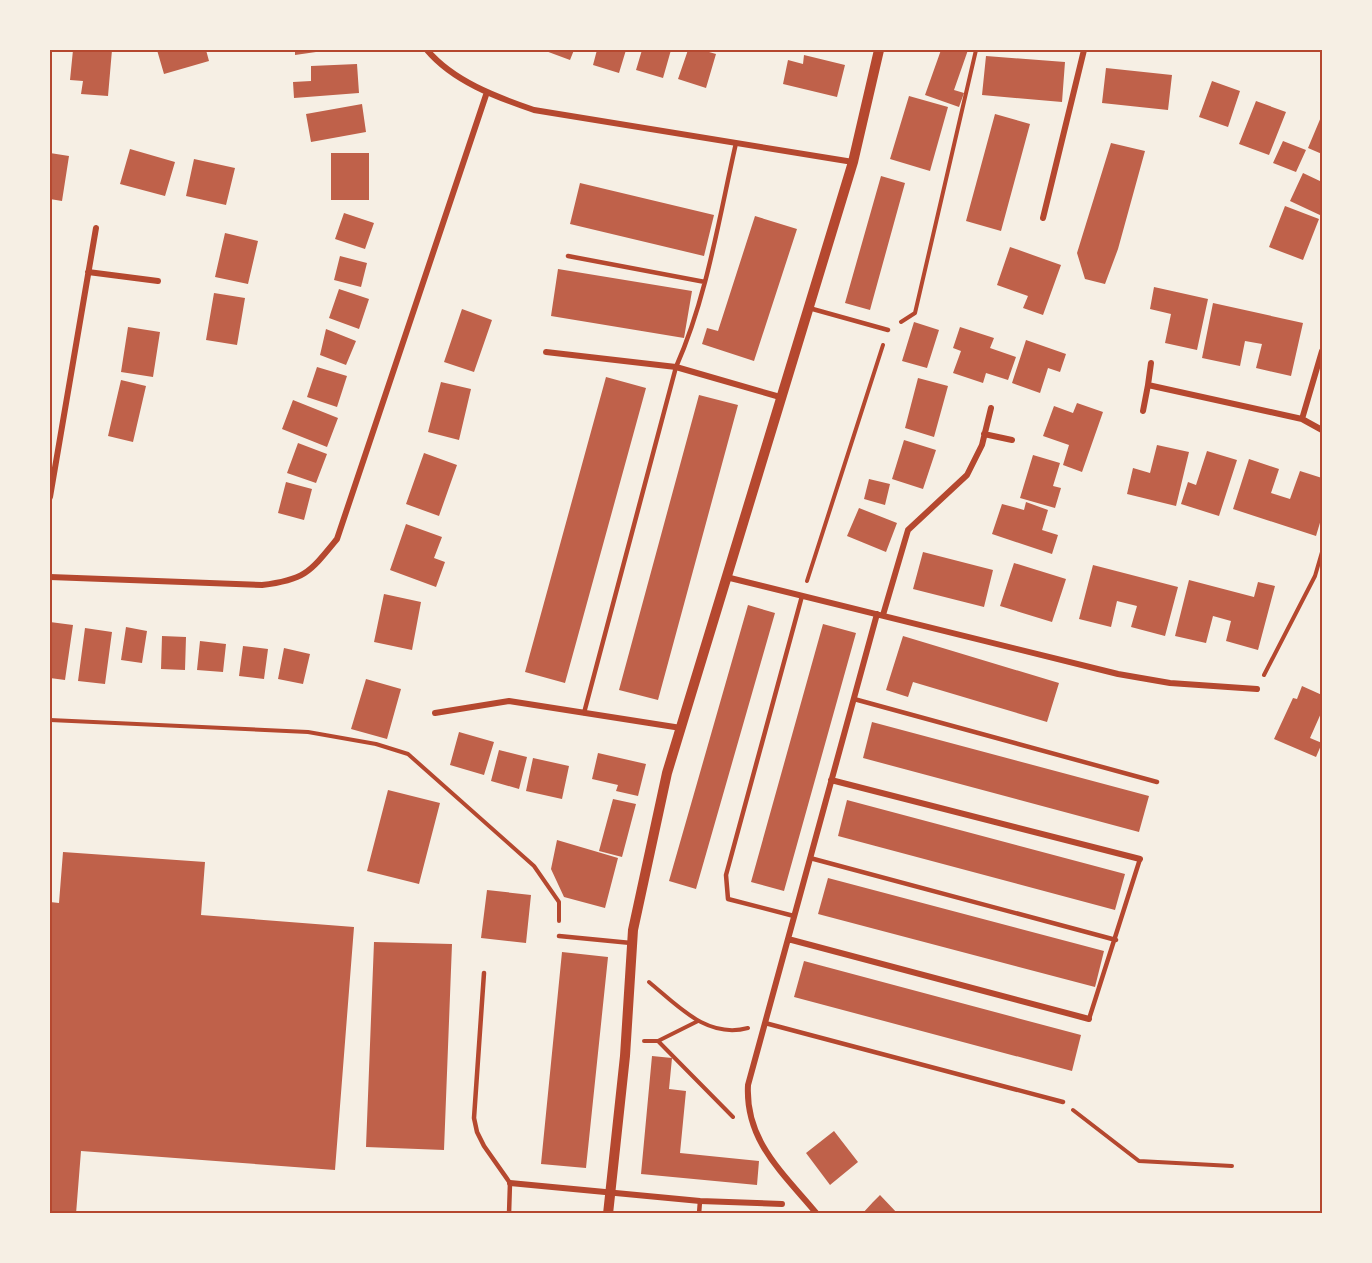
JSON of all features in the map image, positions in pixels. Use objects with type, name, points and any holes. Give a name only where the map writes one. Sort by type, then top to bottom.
[{"type":"street","points":[[427,50],[469,83],[534,110],[853,162]]},
{"type":"street","points":[[608,1214],[625,1056],[631,944],[667,772],[853,162],[879,50]]},
{"type":"street","points":[[1043,218],[1084,50]]},
{"type":"street","points":[[50,576],[262,585],[292,581],[316,565],[338,539],[487,92]]},
{"type":"street","points":[[50,497],[96,228]]},
{"type":"street","points":[[88,272],[158,281]]},
{"type":"street","points":[[1302,419],[1323,351]]},
{"type":"street","points":[[546,352],[676,368],[780,397]]},
{"type":"street","points":[[1143,411],[1151,363]]},
{"type":"street","points":[[1148,385],[1302,419],[1323,430]]},
{"type":"street","points":[[817,1214],[763,1148],[747,1107],[748,1085],[854,699],[908,530],[967,475],[984,434],[991,408]]},
{"type":"street","points":[[984,434],[1012,440]]},
{"type":"street","points":[[726,577],[1118,674],[1170,683],[1257,689]]},
{"type":"street","points":[[435,714],[510,701],[681,728]]},
{"type":"street","points":[[831,780],[1140,859]]},
{"type":"street","points":[[788,939],[1089,1019]]},
{"type":"street","points":[[510,1183],[700,1201],[782,1204]]},
{"type":"lane","points":[[584,713],[676,368],[688,340],[705,282],[736,143]]},
{"type":"lane","points":[[568,256],[705,282]]},
{"type":"lane","points":[[808,308],[888,330]]},
{"type":"lane","points":[[794,916],[728,899],[726,875],[802,596]]},
{"type":"lane","points":[[854,699],[1157,782]]},
{"type":"lane","points":[[810,858],[1116,940]]},
{"type":"lane","points":[[1089,1019],[1140,859]]},
{"type":"lane","points":[[559,936],[631,944]]},
{"type":"lane","points":[[484,973],[474,1118],[477,1132],[484,1146],[510,1183],[509,1214]]},
{"type":"lane","points":[[765,1023],[1063,1102]]},
{"type":"lane","points":[[699,1214],[700,1201]]},
{"type":"path","points":[[1257,689],[1315,576],[1323,552]]},
{"type":"path","points":[[50,720],[308,732],[364,741],[408,754],[534,866],[559,902],[559,936]]},
{"type":"path","points":[[629,974],[646,979],[704,1026],[734,1032],[765,1023]]},
{"type":"path","points":[[626,1041],[658,1041],[698,1021]]},
{"type":"path","points":[[658,1041],[739,1123]]},
{"type":"path","points":[[1063,1102],[1139,1161],[1232,1166]]},
{"type":"building","points":[[73,50],[112,50],[108,96],[81,94],[83,81],[70,80]]},
{"type":"building","points":[[157,50],[206,50],[209,61],[164,74]]},
{"type":"building","points":[[295,50],[323,50],[323,51],[295,55]]},
{"type":"building","points":[[543,50],[574,50],[570,60]]},
{"type":"building","points":[[597,50],[626,50],[619,73],[593,65]]},
{"type":"building","points":[[642,50],[671,50],[663,78],[636,70]]},
{"type":"building","points":[[688,50],[702,50],[716,54],[706,88],[678,79]]},
{"type":"building","points":[[941,50],[968,50],[954,90],[964,93],[959,107],[925,95]]},
{"type":"building","points":[[804,55],[845,65],[837,97],[783,84],[788,60],[803,64]]},
{"type":"building","points":[[986,56],[1065,62],[1062,102],[982,95]]},
{"type":"building","points":[[357,64],[359,93],[294,98],[293,82],[311,81],[311,66]]},
{"type":"building","points":[[1106,68],[1172,75],[1168,110],[1102,103]]},
{"type":"building","points":[[1212,81],[1240,91],[1228,127],[1199,117]]},
{"type":"building","points":[[909,96],[948,107],[930,171],[890,159]]},
{"type":"building","points":[[1256,101],[1286,112],[1269,155],[1239,144]]},
{"type":"building","points":[[362,104],[366,132],[311,142],[306,114]]},
{"type":"building","points":[[995,114],[1030,124],[1001,231],[966,221]]},
{"type":"building","points":[[1322,118],[1322,154],[1308,148]]},
{"type":"building","points":[[1283,141],[1306,150],[1296,172],[1273,163]]},
{"type":"building","points":[[1111,143],[1145,151],[1118,249],[1105,284],[1085,279],[1077,253]]},
{"type":"building","points":[[130,149],[175,162],[165,196],[120,184]]},
{"type":"building","points":[[50,153],[69,156],[62,201],[50,199]]},
{"type":"building","points":[[331,153],[369,153],[369,200],[331,200]]},
{"type":"building","points":[[194,159],[235,168],[226,205],[186,196]]},
{"type":"building","points":[[1303,173],[1322,182],[1322,216],[1290,201]]},
{"type":"building","points":[[881,176],[905,183],[870,310],[845,303]]},
{"type":"building","points":[[580,183],[714,215],[704,256],[570,224]]},
{"type":"building","points":[[1285,206],[1319,219],[1303,260],[1269,247]]},
{"type":"building","points":[[344,213],[374,223],[365,249],[335,239]]},
{"type":"building","points":[[755,216],[797,229],[754,361],[702,344],[707,328],[718,331]]},
{"type":"building","points":[[225,233],[258,241],[248,284],[215,277]]},
{"type":"building","points":[[1010,247],[1061,265],[1043,315],[1023,308],[1028,296],[997,285]]},
{"type":"building","points":[[340,256],[367,263],[361,287],[334,280]]},
{"type":"building","points":[[558,269],[692,291],[684,338],[551,316]]},
{"type":"building","points":[[1154,287],[1208,299],[1197,350],[1165,343],[1171,314],[1150,309]]},
{"type":"building","points":[[339,289],[369,299],[359,329],[329,318]]},
{"type":"building","points":[[214,293],[245,298],[237,345],[206,340]]},
{"type":"building","points":[[1213,303],[1303,323],[1291,376],[1256,368],[1262,344],[1245,341],[1240,366],[1202,358]]},
{"type":"building","points":[[462,309],[492,320],[474,372],[444,362]]},
{"type":"building","points":[[914,322],[939,330],[927,368],[902,361]]},
{"type":"building","points":[[128,327],[160,332],[153,377],[121,372]]},
{"type":"building","points":[[960,327],[994,338],[990,348],[1016,357],[1008,380],[986,373],[983,383],[953,373],[961,351],[953,348]]},
{"type":"building","points":[[326,329],[356,341],[346,365],[320,355]]},
{"type":"building","points":[[1026,340],[1066,354],[1060,372],[1048,368],[1040,393],[1012,383]]},
{"type":"building","points":[[317,367],[347,376],[337,407],[307,397]]},
{"type":"building","points":[[606,377],[646,388],[565,683],[525,672]]},
{"type":"building","points":[[918,378],[948,386],[934,437],[905,428]]},
{"type":"building","points":[[121,380],[146,386],[133,442],[108,436]]},
{"type":"building","points":[[441,382],[471,389],[459,440],[428,432]]},
{"type":"building","points":[[699,395],[738,405],[658,700],[619,690]]},
{"type":"building","points":[[293,400],[338,418],[327,447],[282,429]]},
{"type":"building","points":[[1077,403],[1103,412],[1082,472],[1063,465],[1069,445],[1043,436],[1054,406],[1073,413]]},
{"type":"building","points":[[904,440],[936,450],[923,489],[892,479]]},
{"type":"building","points":[[298,443],[327,454],[316,483],[287,473]]},
{"type":"building","points":[[1157,445],[1189,452],[1176,506],[1127,494],[1133,468],[1150,473]]},
{"type":"building","points":[[1207,451],[1237,460],[1219,516],[1181,504],[1188,482],[1196,485]]},
{"type":"building","points":[[424,453],[457,465],[439,516],[406,504]]},
{"type":"building","points":[[1033,455],[1060,463],[1053,486],[1061,488],[1055,508],[1020,498]]},
{"type":"building","points":[[1249,459],[1279,469],[1271,493],[1290,499],[1300,471],[1322,478],[1322,516],[1316,536],[1233,509]]},
{"type":"building","points":[[869,479],[890,484],[885,505],[864,499]]},
{"type":"building","points":[[286,482],[312,489],[304,520],[278,513]]},
{"type":"building","points":[[1026,502],[1048,510],[1042,530],[1058,535],[1052,554],[992,534],[1002,504],[1024,510]]},
{"type":"building","points":[[859,508],[897,523],[886,552],[847,536]]},
{"type":"building","points":[[406,524],[442,537],[434,558],[445,562],[436,587],[390,570]]},
{"type":"building","points":[[923,552],[993,570],[984,607],[913,589]]},
{"type":"building","points":[[1014,563],[1066,579],[1052,622],[1000,606]]},
{"type":"building","points":[[1093,565],[1178,587],[1165,636],[1131,627],[1137,606],[1117,601],[1111,627],[1079,619]]},
{"type":"building","points":[[1189,580],[1254,597],[1258,582],[1275,586],[1258,650],[1226,641],[1231,621],[1213,616],[1206,643],[1175,636]]},
{"type":"building","points":[[384,594],[421,602],[412,650],[374,642]]},
{"type":"building","points":[[748,605],[775,613],[696,889],[669,881]]},
{"type":"building","points":[[50,622],[73,625],[65,680],[50,678]]},
{"type":"building","points":[[823,624],[856,633],[784,891],[751,882]]},
{"type":"building","points":[[126,627],[147,631],[142,663],[121,660]]},
{"type":"building","points":[[85,628],[112,632],[105,684],[78,681]]},
{"type":"building","points":[[162,636],[186,637],[185,670],[161,669]]},
{"type":"building","points":[[903,636],[1059,683],[1047,722],[913,682],[908,697],[886,690]]},
{"type":"building","points":[[200,641],[226,644],[223,672],[197,670]]},
{"type":"building","points":[[243,646],[268,649],[264,679],[239,676]]},
{"type":"building","points":[[284,648],[310,654],[303,684],[278,679]]},
{"type":"building","points":[[366,679],[401,689],[387,739],[351,729]]},
{"type":"building","points":[[1302,686],[1322,695],[1322,711],[1310,738],[1322,743],[1316,757],[1274,739],[1293,698],[1297,699]]},
{"type":"building","points":[[872,722],[1149,796],[1139,832],[863,758]]},
{"type":"building","points":[[459,732],[494,742],[484,775],[450,765]]},
{"type":"building","points":[[499,750],[527,757],[519,789],[491,781]]},
{"type":"building","points":[[598,753],[646,764],[638,796],[616,791],[618,785],[592,779]]},
{"type":"building","points":[[533,758],[569,766],[562,799],[526,791]]},
{"type":"building","points":[[388,790],[440,803],[419,884],[367,871]]},
{"type":"building","points":[[613,799],[636,804],[622,857],[599,851]]},
{"type":"building","points":[[847,800],[1125,874],[1115,910],[838,836]]},
{"type":"building","points":[[557,840],[618,858],[605,908],[564,897],[551,869]]},
{"type":"building","points":[[63,852],[205,862],[201,915],[354,927],[335,1170],[81,1151],[76,1214],[50,1213],[50,902],[59,903]]},
{"type":"building","points":[[828,878],[1104,951],[1095,987],[818,914]]},
{"type":"building","points":[[487,890],[531,895],[526,943],[481,938]]},
{"type":"building","points":[[374,942],[452,944],[444,1150],[366,1147]]},
{"type":"building","points":[[562,952],[608,957],[586,1168],[541,1164]]},
{"type":"building","points":[[804,961],[1081,1035],[1072,1071],[794,997]]},
{"type":"building","points":[[652,1056],[672,1058],[669,1089],[686,1091],[680,1153],[759,1161],[757,1185],[641,1174]]},
{"type":"building","points":[[834,1131],[858,1162],[830,1185],[806,1153]]},
{"type":"building","points":[[880,1195],[898,1214],[862,1214],[873,1202]]}]
